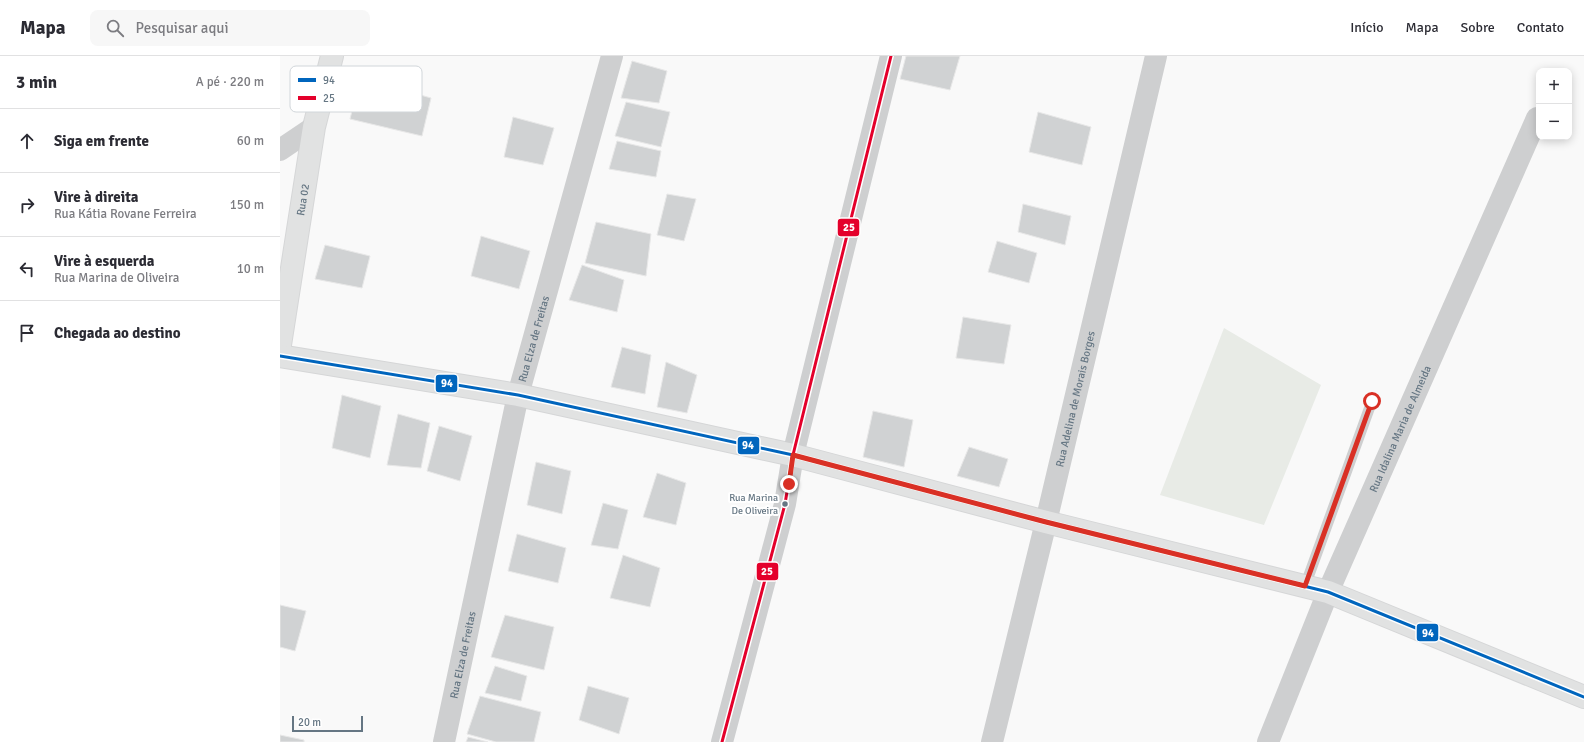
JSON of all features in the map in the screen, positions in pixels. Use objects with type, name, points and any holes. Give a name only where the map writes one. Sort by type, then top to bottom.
[{"type":"street","name":"Rua 02","points":[[329,66],[332,56]]},
{"type":"street","name":"Rua Elza de Freitas","points":[[444,742],[518,395],[612,56]]},
{"type":"street","points":[[722,742],[785,504],[793,455],[892,56]]},
{"type":"street","name":"Rua Adelina de Morais Borges","points":[[992,742],[1046,522],[1156,56]]},
{"type":"street","name":"Rua 02","points":[[280,345],[314,126],[318,112]]},
{"type":"street","name":"Rua Idalina Maria de Almeida","points":[[1268,742],[1328,592],[1536,123]]},
{"type":"street","points":[[280,150],[314,126]]},
{"type":"street","points":[[280,356],[518,395],[793,455],[1046,522],[1328,592],[1584,697]]},
{"type":"lane","points":[[1305,586],[1372,401]]},
{"type":"shaded area","points":[[1224,328],[1321,385],[1264,525],[1160,495]]},
{"type":"building","points":[[906,56],[960,56],[950,90],[900,79]]},
{"type":"building","points":[[632,61],[667,71],[659,103],[621,98]]},
{"type":"building","points":[[422,95],[431,98],[422,136],[350,119],[352,112],[422,112]]},
{"type":"building","points":[[626,102],[670,112],[661,147],[615,136]]},
{"type":"building","points":[[1038,112],[1091,127],[1082,165],[1029,152]]},
{"type":"building","points":[[513,117],[554,128],[543,165],[504,157]]},
{"type":"building","points":[[617,141],[661,151],[656,177],[609,169]]},
{"type":"building","points":[[667,194],[696,199],[684,241],[657,235]]},
{"type":"building","points":[[1023,204],[1071,216],[1065,245],[1018,232]]},
{"type":"building","points":[[596,222],[651,234],[646,276],[585,263]]},
{"type":"building","points":[[481,236],[530,251],[519,289],[471,276]]},
{"type":"building","points":[[997,241],[1037,253],[1029,283],[988,272]]},
{"type":"building","points":[[325,245],[370,256],[362,288],[315,279]]},
{"type":"building","points":[[582,265],[624,280],[617,312],[569,300]]},
{"type":"building","points":[[963,317],[1011,325],[1004,364],[956,358]]},
{"type":"building","points":[[622,347],[651,355],[645,394],[611,387]]},
{"type":"building","points":[[666,362],[697,375],[687,413],[657,407]]},
{"type":"building","points":[[342,395],[381,406],[370,458],[332,448]]},
{"type":"building","points":[[873,411],[913,420],[904,467],[863,457]]},
{"type":"building","points":[[398,414],[430,423],[421,468],[387,465]]},
{"type":"building","points":[[439,426],[472,436],[460,481],[427,471]]},
{"type":"building","points":[[969,447],[1008,459],[999,487],[957,476]]},
{"type":"building","points":[[536,462],[571,471],[562,514],[527,505]]},
{"type":"building","points":[[657,473],[686,483],[676,525],[643,517]]},
{"type":"building","points":[[603,503],[628,510],[618,549],[591,545]]},
{"type":"building","points":[[517,534],[566,548],[558,583],[508,571]]},
{"type":"building","points":[[623,555],[660,568],[650,607],[610,598]]},
{"type":"building","points":[[280,605],[306,611],[295,651],[280,647]]},
{"type":"building","points":[[505,615],[554,627],[544,670],[491,657]]},
{"type":"building","points":[[495,666],[527,676],[521,701],[485,693]]},
{"type":"building","points":[[588,686],[629,698],[619,734],[579,720]]},
{"type":"building","points":[[480,696],[541,712],[534,742],[496,742],[467,734]]},
{"type":"building","points":[[280,735],[304,740],[304,742],[280,742]]},
{"type":"building","points":[[468,737],[488,742],[466,742]]},
{"type":"transit line","name":"25","points":[[722,742],[785,504],[793,455],[891,56]]},
{"type":"transit line","name":"94","points":[[280,356],[518,395],[793,455],[1046,522],[1328,592],[1584,697]]},
{"type":"place","name":"Rua Marina De Oliveira","points":[[785,504]]},
{"type":"route","points":[[789,484],[793,455],[1046,522],[1305,586],[1372,401]]}]
